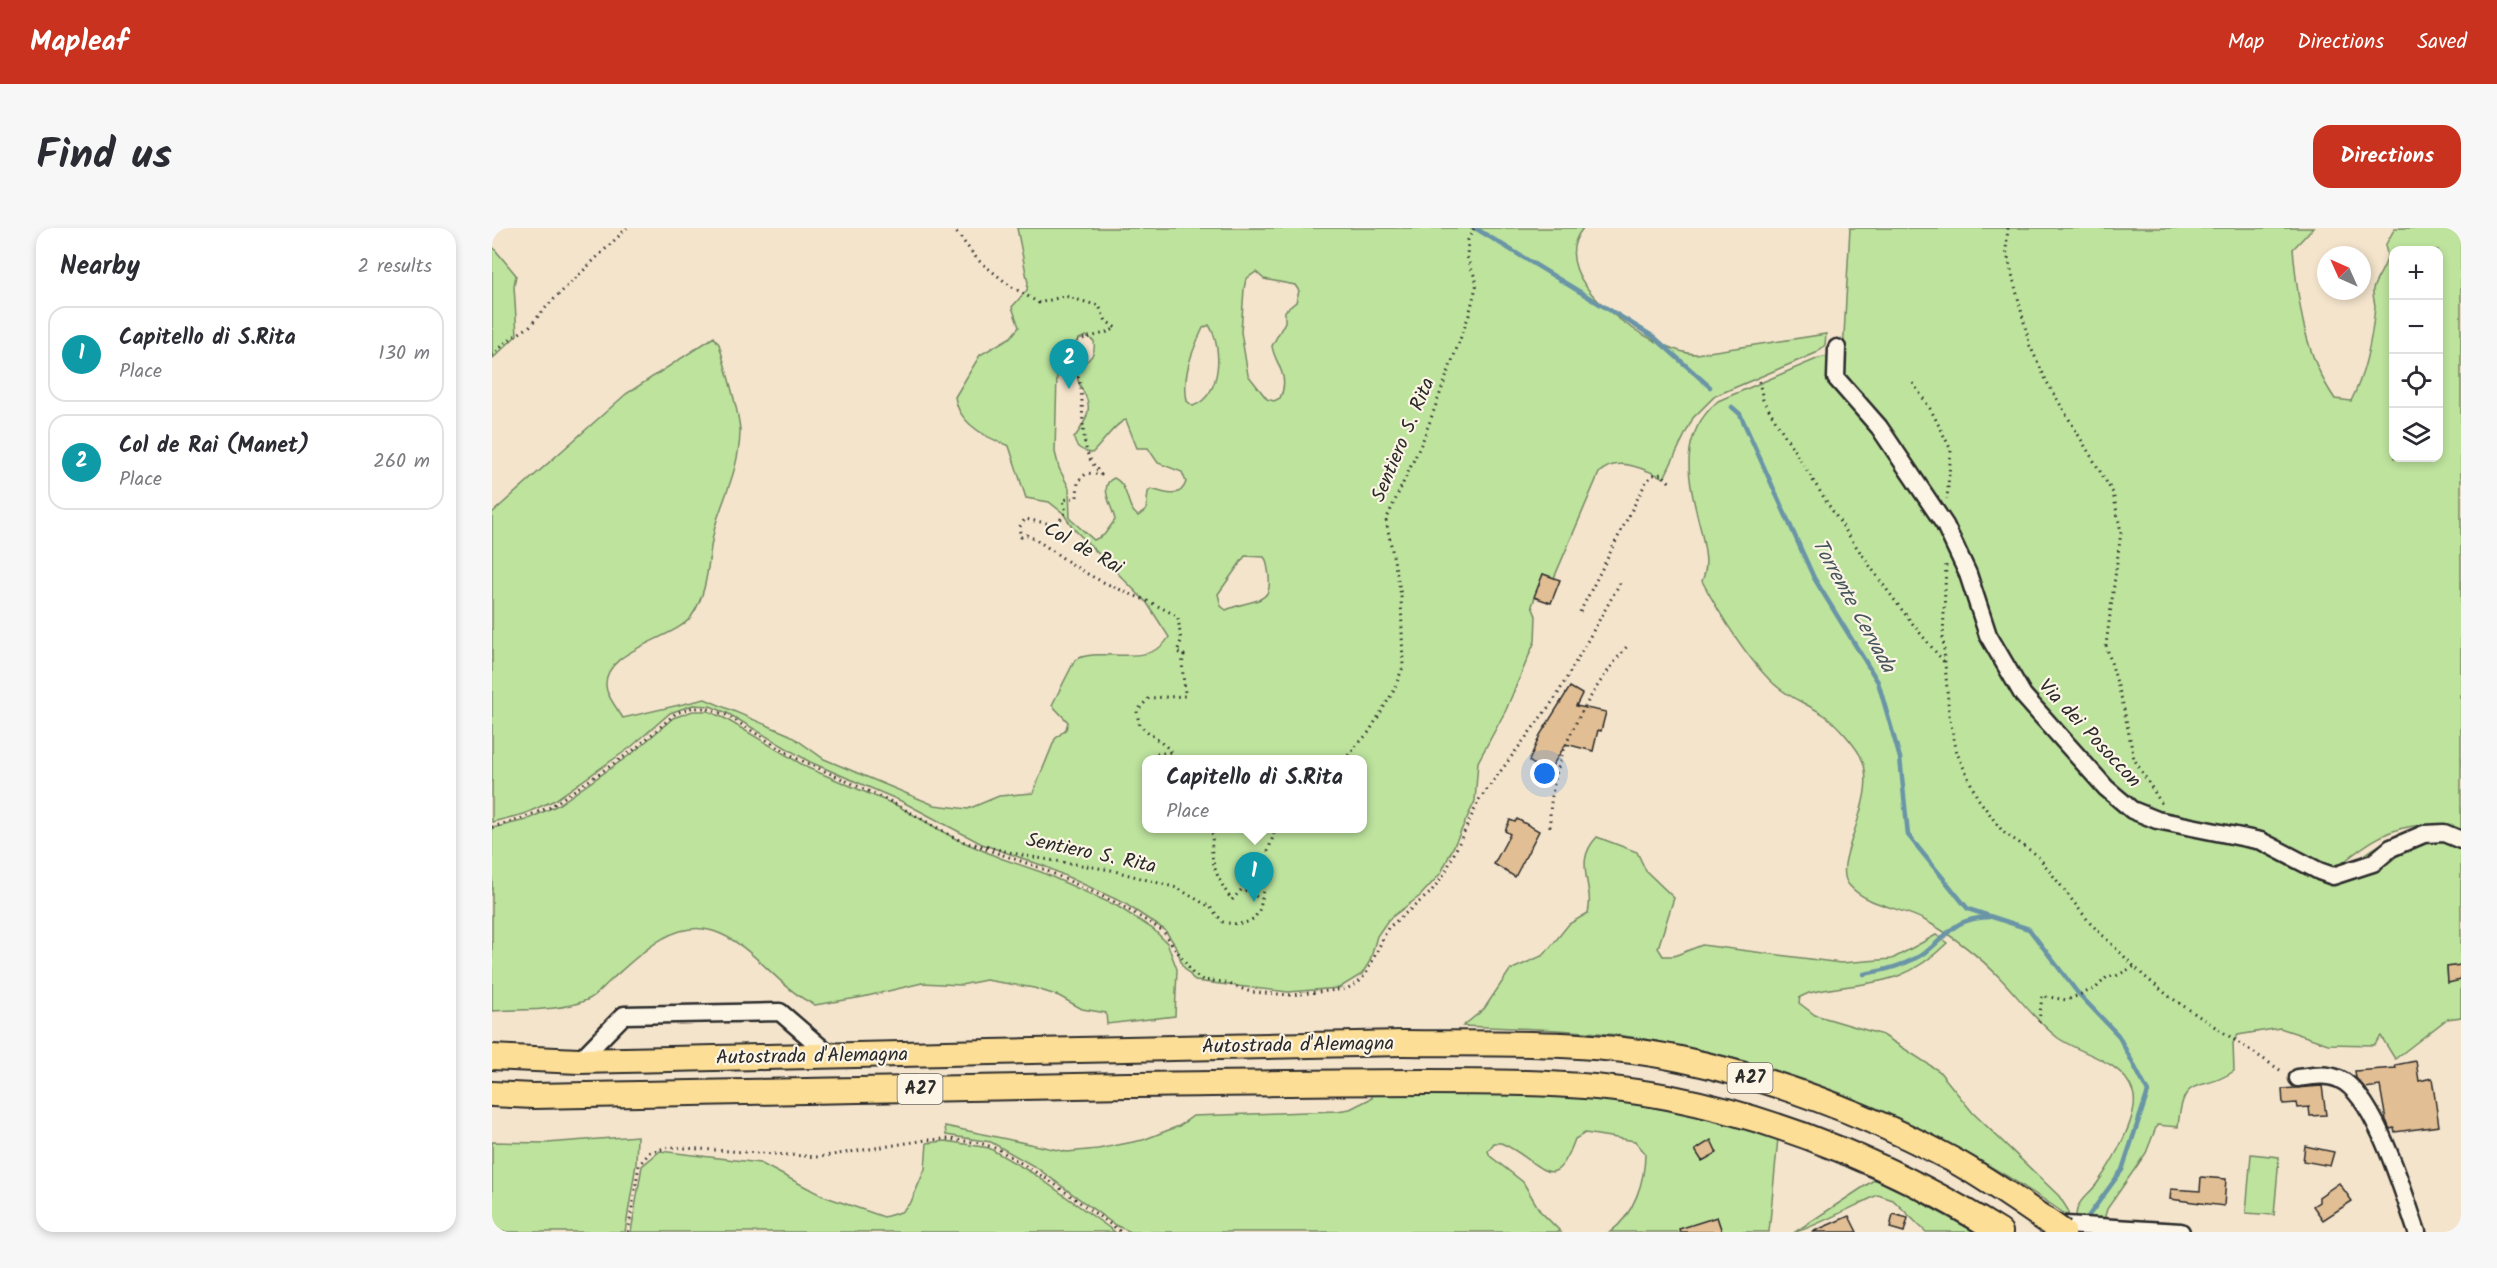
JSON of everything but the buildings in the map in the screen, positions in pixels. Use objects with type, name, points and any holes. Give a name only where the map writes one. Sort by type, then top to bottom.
[{"type":"highway","name":"Autostrada d'Alemagna","points":[[492,1058],[579,1061],[1403,1043],[1557,1044],[1679,1059],[1763,1081],[1900,1135],[1954,1161],[2063,1232]]},
{"type":"highway","name":"Autostrada d'Alemagna","points":[[492,1094],[534,1096],[1347,1082],[1551,1083],[1666,1097],[1745,1117],[1812,1140],[1932,1193],[2000,1232]]},
{"type":"street","name":"Via dei Posoccon","points":[[1837,348],[1836,378],[1879,427],[1945,525],[1968,574],[1988,635],[2023,695],[2106,788],[2132,810],[2157,820],[2261,842],[2319,872],[2333,876],[2373,864],[2391,848],[2424,834],[2444,833],[2461,840]]},
{"type":"street","points":[[579,1061],[624,1015],[780,1012],[832,1057]]},
{"type":"street","points":[[2298,1078],[2319,1074],[2339,1078],[2356,1090],[2373,1116],[2417,1232]]},
{"type":"street","points":[[2048,1232],[2066,1225],[2181,1232]]},
{"type":"path","points":[[492,356],[507,341],[530,327],[548,305],[627,228]]},
{"type":"path","name":"Col de Rai","points":[[953,228],[978,260],[1009,285],[1039,303],[1065,296],[1099,306],[1106,321],[1116,328],[1091,338],[1079,339],[1071,346],[1069,357],[1077,372],[1084,404],[1083,433],[1089,457],[1101,475],[1087,473],[1078,481],[1077,497],[1063,500],[1066,512],[1056,525],[1025,519],[1019,528],[1021,537],[1027,535],[1033,538],[1086,573],[1150,600],[1178,617],[1180,641],[1177,652],[1184,655],[1181,665],[1185,675],[1185,696],[1149,698],[1137,711],[1139,725],[1173,752],[1155,755]]},
{"type":"path","name":"Sentiero S. Rita","points":[[1348,755],[1369,732],[1393,692],[1403,666],[1401,595],[1386,520],[1423,440],[1469,315],[1477,283],[1467,257],[1468,240],[1474,228]]},
{"type":"path","points":[[2008,228],[2006,250],[2030,346],[2048,384],[2113,493],[2121,532],[2106,645],[2122,700],[2134,759],[2175,823]]},
{"type":"path","points":[[1759,381],[1763,400],[1825,501],[1908,619],[1946,663]]},
{"type":"path","points":[[1913,383],[1931,410],[1951,450],[1945,525]]},
{"type":"path","points":[[1580,612],[1646,482],[1653,476],[1662,474],[1672,485]]},
{"type":"path","points":[[1946,564],[1943,637],[1948,715],[1957,753],[1977,797],[2003,832],[2037,855],[2090,923],[2134,966],[2170,997],[2249,1048],[2274,1068],[2298,1078]]},
{"type":"path","points":[[492,827],[549,807],[634,749],[676,713],[691,708],[706,708],[726,716],[796,758],[888,800],[959,840],[1041,868],[1119,904],[1163,931],[1193,974],[1203,980],[1223,982],[1251,992],[1271,994],[1300,994],[1346,989],[1358,983],[1366,974],[1388,928],[1430,893],[1445,873],[1479,800],[1556,697],[1620,583]]},
{"type":"path","points":[[1550,827],[1549,800],[1575,721],[1593,691],[1628,645]]},
{"type":"path","points":[[1212,833],[1211,857],[1222,886],[1232,900],[1242,890],[1261,899]]},
{"type":"path","name":"Sentiero S. Rita","points":[[959,840],[1026,856],[1111,870],[1177,888],[1210,907],[1223,922],[1245,925],[1253,920],[1261,899],[1265,883],[1264,868],[1274,833]]},
{"type":"path","points":[[2039,1022],[2043,996],[2067,1000],[2096,988],[2107,977],[2116,976],[2134,966]]},
{"type":"path","points":[[628,1232],[639,1165],[650,1152],[669,1147],[819,1157],[949,1139],[998,1149],[1050,1181],[1121,1232]]},
{"type":"green space","points":[[1017,228],[1583,228],[1574,248],[1577,269],[1589,290],[1608,310],[1630,327],[1655,341],[1677,350],[1696,354],[1826,334],[1825,345],[1816,353],[1715,396],[1693,418],[1664,478],[1631,465],[1622,464],[1606,468],[1599,473],[1554,578],[1543,574],[1532,606],[1536,616],[1535,641],[1506,710],[1478,762],[1475,801],[1441,873],[1420,896],[1388,920],[1377,936],[1370,961],[1362,974],[1339,988],[1288,992],[1195,981],[1182,965],[1177,948],[1165,930],[1124,903],[1044,866],[982,844],[901,801],[810,762],[727,713],[710,706],[693,705],[670,713],[631,747],[555,800],[524,814],[492,822],[492,513],[626,394],[714,337],[719,344],[740,425],[735,467],[717,520],[706,582],[698,606],[682,625],[624,656],[613,666],[607,677],[608,694],[623,718],[705,699],[790,735],[824,759],[934,805],[968,809],[999,796],[1033,793],[1055,739],[1066,729],[1068,722],[1052,705],[1075,660],[1085,656],[1137,655],[1150,652],[1160,647],[1169,637],[1147,603],[1073,528],[1063,513],[1049,502],[1026,498],[1009,446],[975,429],[957,407],[955,397],[980,355],[1011,337],[1019,327],[1012,307],[1027,290],[1028,283]],"holes":[[[1256,272],[1264,279],[1295,285],[1299,291],[1296,302],[1285,311],[1285,322],[1272,346],[1284,383],[1280,398],[1274,401],[1267,399],[1248,375],[1241,332],[1246,279]],[[1209,325],[1214,334],[1218,358],[1217,370],[1210,392],[1203,401],[1193,406],[1187,401],[1187,373],[1203,328]],[[1086,336],[1094,341],[1094,351],[1091,357],[1078,368],[1079,385],[1088,404],[1088,412],[1074,438],[1078,447],[1092,453],[1113,429],[1126,420],[1137,448],[1148,448],[1158,463],[1182,472],[1186,482],[1183,488],[1176,493],[1151,489],[1148,492],[1146,510],[1138,516],[1131,507],[1123,486],[1114,478],[1109,481],[1106,491],[1115,520],[1104,535],[1094,540],[1070,519],[1069,488],[1059,468],[1055,452],[1057,374],[1064,355],[1079,339]],[[1245,556],[1264,557],[1269,576],[1267,594],[1255,601],[1226,610],[1221,606],[1218,594]]]},
{"type":"green space","points":[[1850,228],[2313,228],[2293,249],[2304,327],[2324,382],[2335,399],[2351,401],[2361,379],[2370,343],[2375,307],[2373,289],[2387,258],[2385,246],[2395,228],[2461,228],[2461,839],[2431,826],[2403,828],[2366,845],[2334,870],[2338,876],[2380,844],[2405,834],[2431,833],[2461,848],[2461,965],[2447,967],[2448,982],[2461,980],[2461,1017],[2447,1019],[2395,1059],[2381,1036],[2374,1045],[2328,1044],[2280,1028],[2238,1035],[2233,1043],[2234,1071],[2189,1091],[2180,1109],[2178,1127],[2157,1125],[2146,1153],[2107,1209],[2103,1223],[2076,1219],[2080,1203],[2110,1163],[2129,1125],[2134,1101],[2128,1081],[2111,1065],[2068,1044],[2050,1032],[1993,971],[1956,940],[1917,916],[1866,898],[1849,885],[1845,875],[1846,861],[1865,790],[1865,771],[1860,755],[1844,733],[1829,719],[1786,693],[1764,674],[1734,635],[1702,581],[1706,564],[1705,553],[1693,498],[1689,463],[1690,447],[1695,431],[1704,416],[1718,401],[1819,358],[1843,353]]},
{"type":"green space","points":[[492,246],[516,275],[514,286],[517,335],[492,359]]},
{"type":"green space","points":[[693,711],[708,711],[724,718],[808,768],[898,806],[954,838],[1000,858],[1041,872],[1117,906],[1153,929],[1167,943],[1177,969],[1175,1016],[1107,1024],[1106,1013],[1082,1009],[1059,996],[1034,988],[986,980],[961,985],[922,983],[863,997],[815,1005],[789,988],[728,937],[699,928],[671,934],[658,942],[633,960],[597,994],[587,1000],[552,1008],[492,1011],[492,828],[526,820],[558,805],[634,752],[673,718]]},
{"type":"green space","points":[[1597,837],[1637,852],[1646,871],[1674,898],[1658,948],[1663,956],[1674,956],[1702,945],[1841,963],[1892,959],[1936,935],[1947,943],[1914,969],[1898,976],[1882,981],[1809,993],[1800,997],[1799,1003],[1815,1015],[1883,1035],[1939,1071],[1973,1113],[2059,1196],[2068,1210],[2068,1216],[2017,1182],[1964,1151],[1853,1098],[1796,1077],[1738,1059],[1678,1045],[1617,1035],[1463,1026],[1484,1009],[1510,970],[1544,955],[1569,924],[1588,913],[1586,856]]},
{"type":"green space","points":[[1428,1089],[1600,1098],[1716,1119],[1778,1138],[1769,1232],[1722,1232],[1717,1217],[1690,1232],[1610,1232],[1626,1216],[1637,1197],[1643,1175],[1645,1153],[1635,1141],[1585,1133],[1575,1139],[1567,1158],[1560,1168],[1552,1172],[1544,1170],[1501,1143],[1494,1143],[1488,1151],[1490,1156],[1523,1182],[1540,1211],[1561,1232],[1131,1232],[1115,1225],[1037,1168],[991,1142],[946,1135],[945,1126],[1067,1152],[1098,1149],[1143,1140],[1179,1126],[1193,1116],[1337,1111],[1350,1109],[1372,1098],[1372,1090]]},
{"type":"green space","points":[[637,1136],[636,1164],[625,1232],[492,1232],[492,1142],[547,1143]]},
{"type":"green space","points":[[946,1141],[989,1148],[1034,1174],[1115,1232],[631,1232],[642,1166],[660,1151],[760,1163],[823,1196],[884,1217],[901,1212],[911,1202],[925,1169],[927,1143]]},
{"type":"green space","points":[[2251,1154],[2279,1157],[2274,1215],[2246,1213]]},
{"type":"green space","points":[[1877,1178],[1975,1232],[1926,1232],[1893,1200],[1878,1195],[1822,1222],[1795,1232]]},
{"type":"waterway","name":"Torrente Cervada","points":[[1475,228],[1654,337],[1710,387]]},
{"type":"waterway","name":"Torrente Cervada","points":[[1732,407],[1740,414],[1814,578],[1878,682],[1900,758],[1908,835],[1968,909],[2029,929],[2077,992],[2118,1035],[2148,1092],[2122,1170],[2087,1218]]},
{"type":"waterway","points":[[1864,974],[1904,964],[1926,952],[1959,924],[1989,917]]},
{"type":"place","name":"Col de Rai (Manet)","points":[[1069,389]]},
{"type":"place","name":"Capitello di S.Rita","points":[[1254,902]]}]
